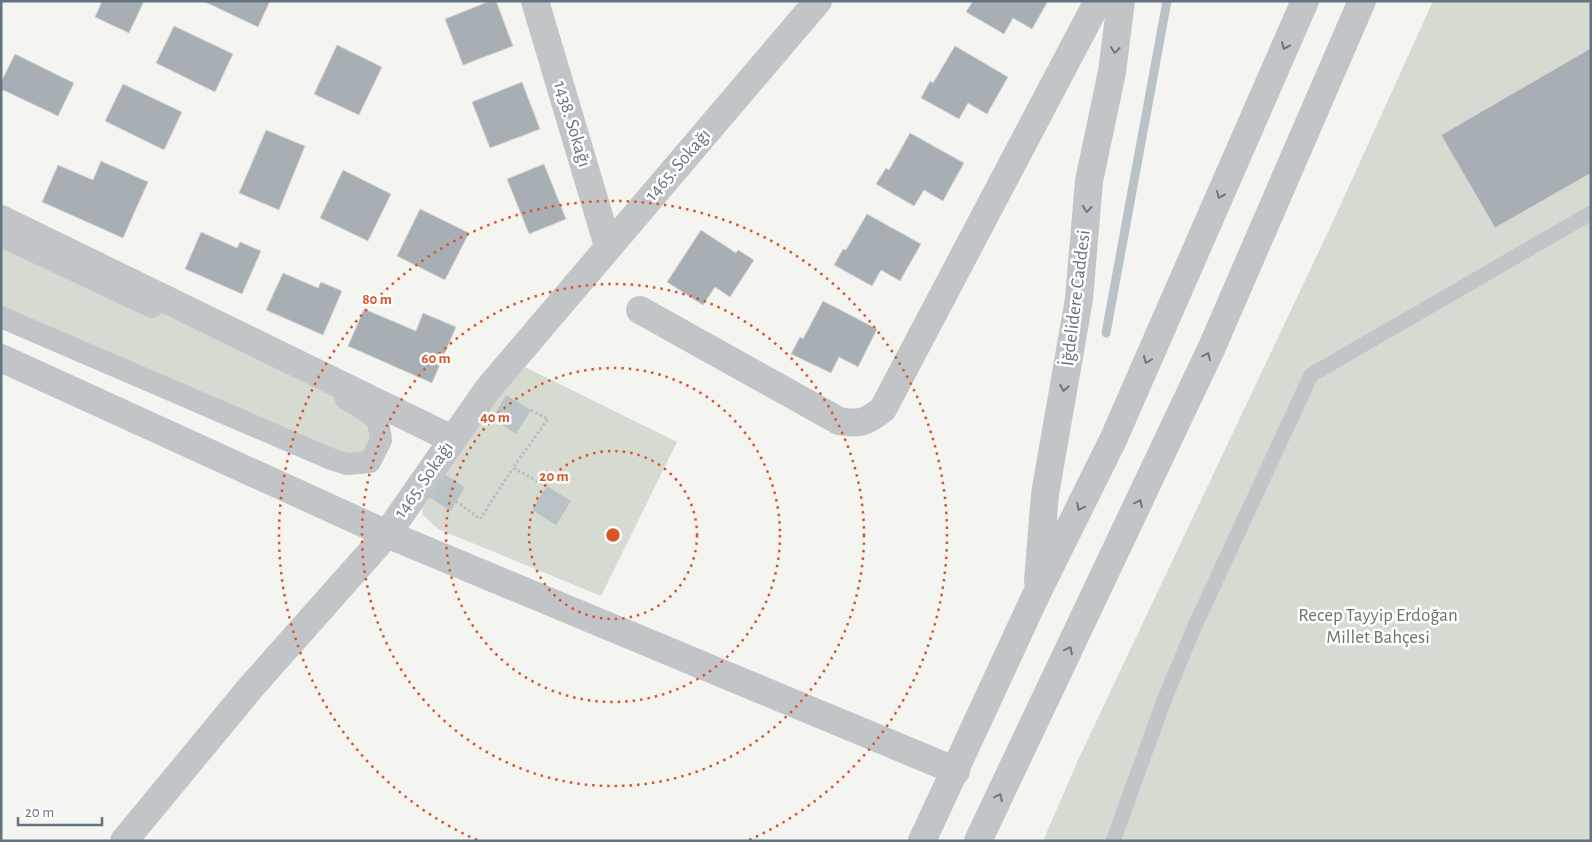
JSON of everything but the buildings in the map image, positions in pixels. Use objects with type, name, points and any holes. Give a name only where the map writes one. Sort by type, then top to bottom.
[{"type":"street","name":"1438. Sokağı","points":[[535,1],[608,246]]},
{"type":"street","name":"1465. Sokağı","points":[[124,841],[252,686],[387,534],[488,389],[818,1]]},
{"type":"street","points":[[640,310],[839,421],[855,424],[872,418],[883,409],[1098,1]]},
{"type":"street","name":"İğdelidere Caddesi","points":[[1036,595],[1045,494],[1079,299],[1089,181],[1112,72],[1121,1]]},
{"type":"street","points":[[922,841],[1036,595],[1113,440],[1305,1]]},
{"type":"street","points":[[978,841],[1212,347],[1362,1]]},
{"type":"street","points":[[1,219],[452,439]]},
{"type":"street","points":[[1,236],[359,406],[378,420],[382,440],[370,462],[347,464],[331,459],[1,317]]},
{"type":"street","points":[[1,358],[387,534],[956,771]]},
{"type":"lane","points":[[1113,841],[1163,703],[1194,628],[1311,374],[1591,213]]},
{"type":"path","points":[[456,501],[480,519],[548,419],[530,410]]},
{"type":"path","points":[[513,468],[547,486]]},
{"type":"green space","name":"Recep Tayyip Erdoğan Millet Bahçesi","points":[[1433,1],[1591,1],[1591,841],[1043,841],[1078,760],[1336,215]]},
{"type":"green space","points":[[1,236],[359,406],[381,440],[347,464],[1,317]]},
{"type":"green space","points":[[521,365],[677,442],[601,596],[438,529],[423,515],[421,500]]},
{"type":"shaded area","points":[[506,395],[531,410],[516,434],[492,419]]},
{"type":"shaded area","points":[[441,472],[465,487],[451,511],[427,496]]},
{"type":"shaded area","points":[[547,486],[571,501],[556,525],[532,510]]},
{"type":"waterway","points":[[1106,333],[1167,1]]}]
